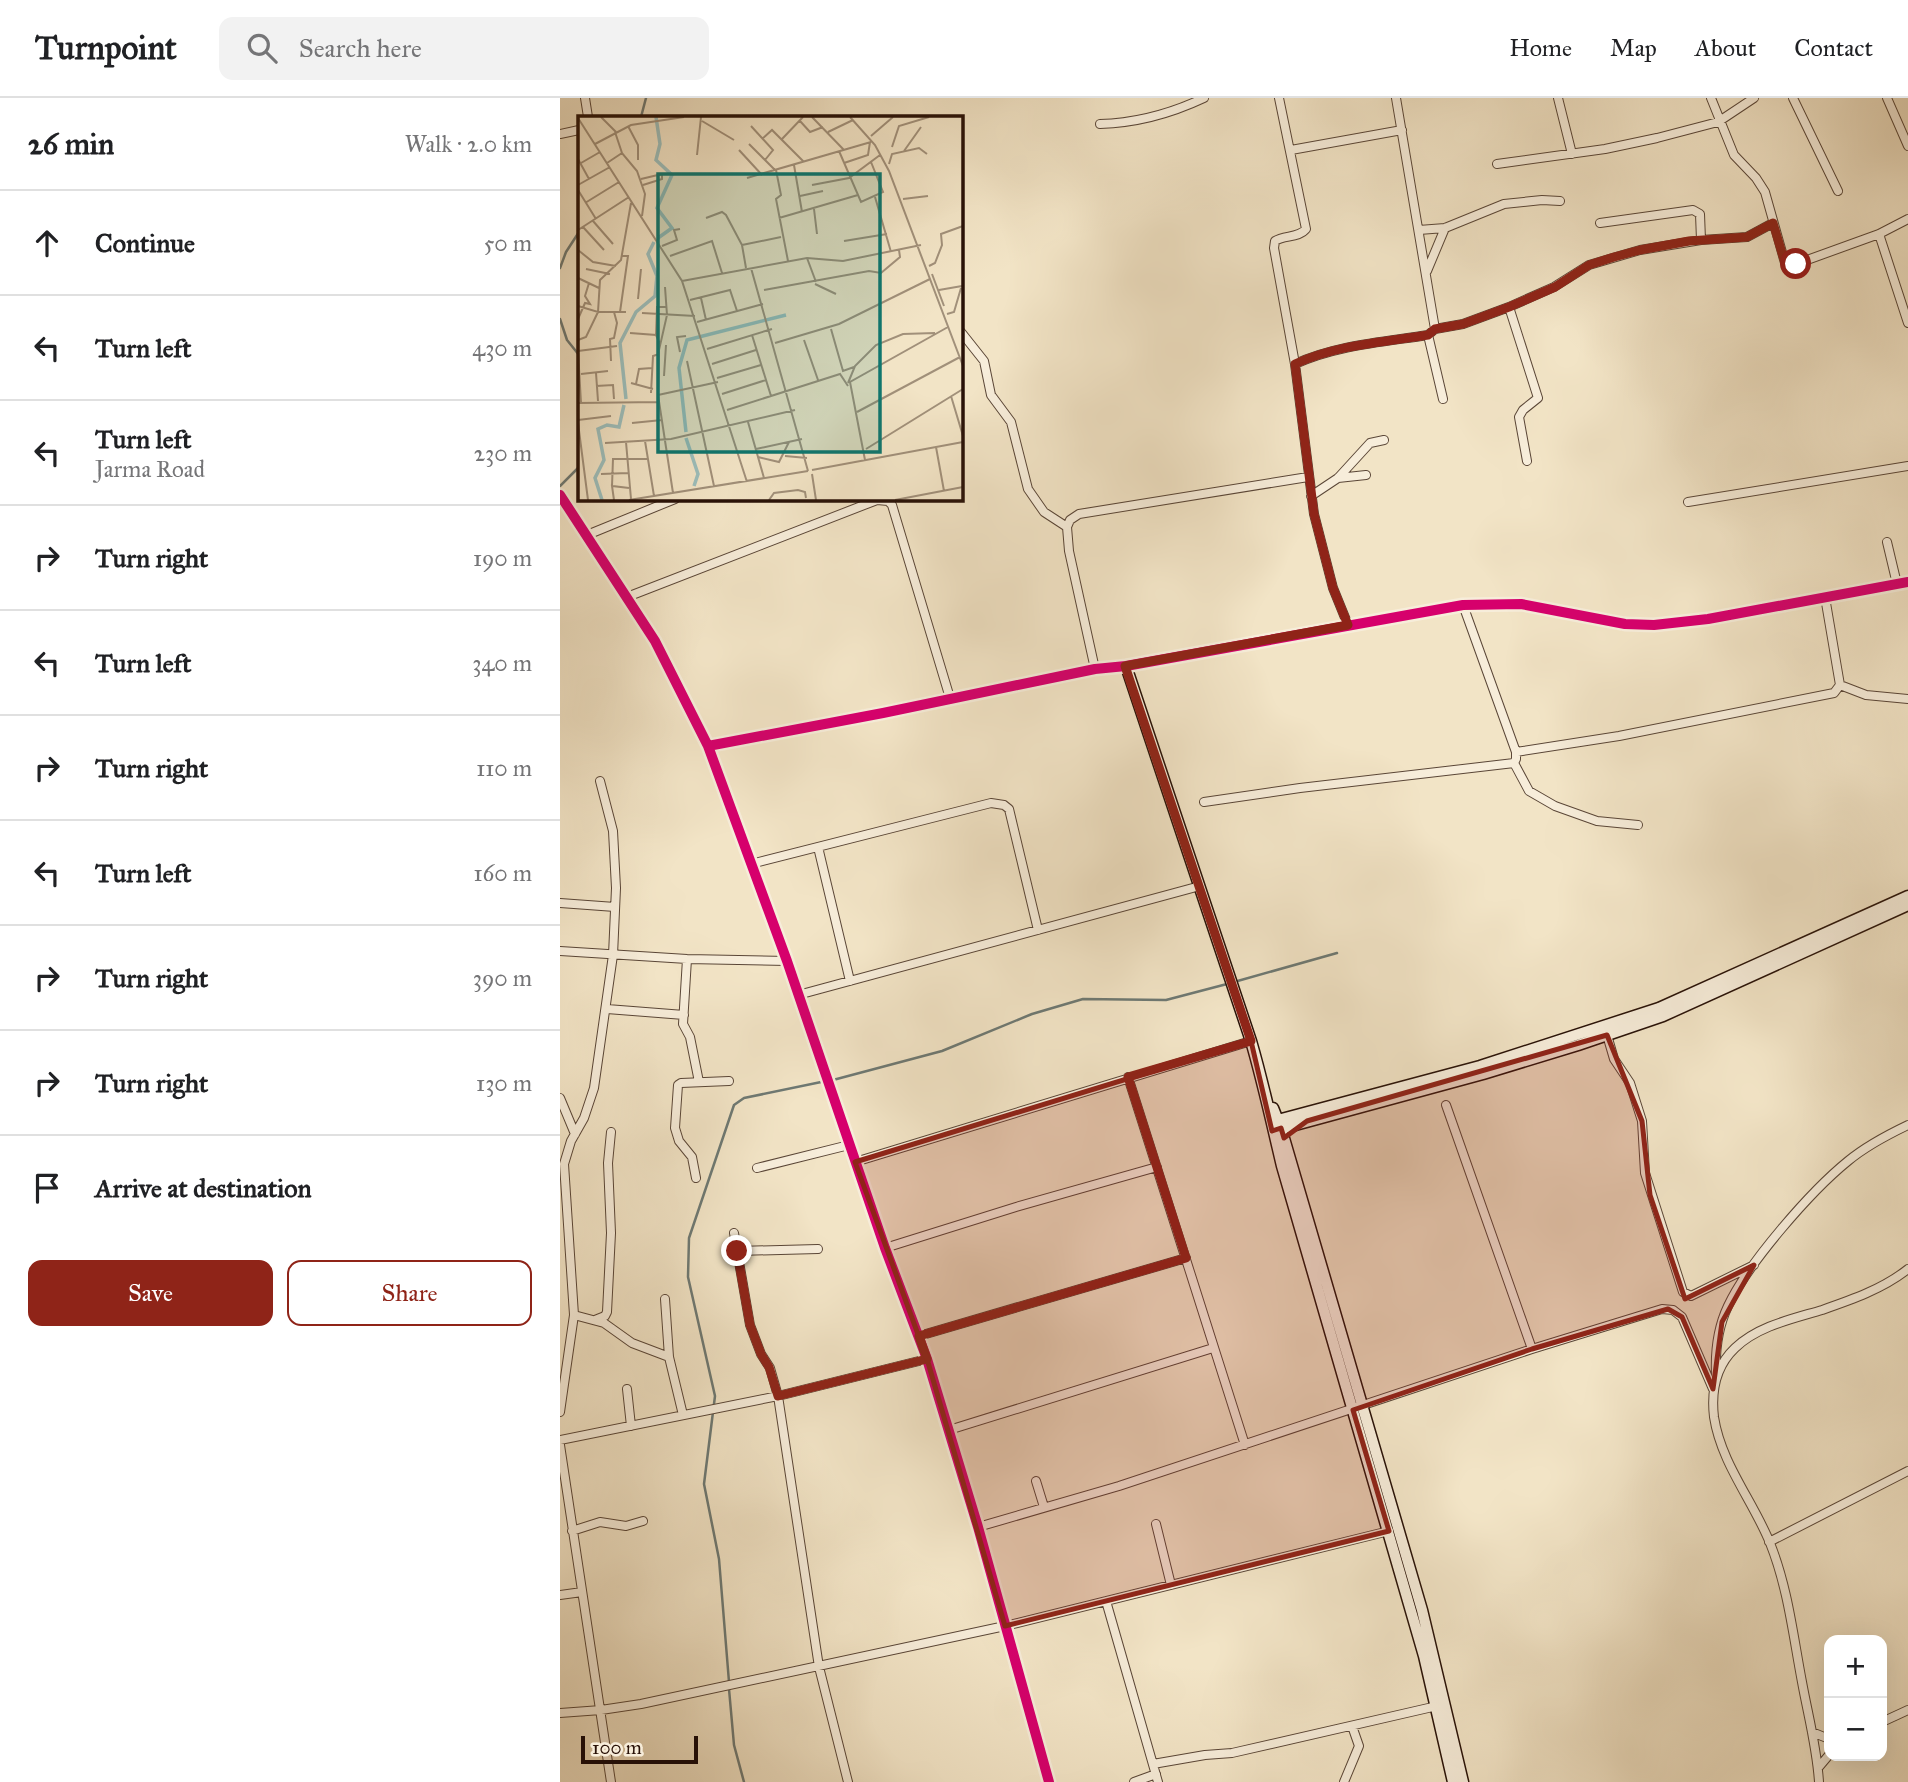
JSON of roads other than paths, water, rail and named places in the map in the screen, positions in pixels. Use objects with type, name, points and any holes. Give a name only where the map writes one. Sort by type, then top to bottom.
[{"type":"street","points":[[585,98],[587,116]]},
{"type":"street","points":[[1100,124],[1124,124],[1154,118],[1191,100],[1204,98]]},
{"type":"street","points":[[1279,98],[1306,229],[1297,235],[1281,237],[1275,241],[1274,248],[1295,364],[1311,496],[1329,576],[1348,625]]},
{"type":"street","points":[[1396,98],[1427,271],[1431,332],[1443,399]]},
{"type":"street","points":[[1558,98],[1572,154]]},
{"type":"street","points":[[1711,98],[1718,122],[1734,155],[1761,184],[1785,263],[1789,264],[1879,234],[1908,219]]},
{"type":"street","points":[[1497,164],[1572,154],[1657,138],[1718,122],[1754,98]]},
{"type":"street","points":[[1793,98],[1838,191]]},
{"type":"street","points":[[1887,98],[1907,142]]},
{"type":"street","points":[[560,134],[578,130]]},
{"type":"street","points":[[1291,150],[1402,130]]},
{"type":"street","points":[[1419,230],[1445,228],[1504,204],[1560,201]]},
{"type":"street","points":[[1600,223],[1693,210],[1700,214],[1701,240]]},
{"type":"street","points":[[1295,364],[1333,350],[1463,324],[1555,287],[1589,265],[1640,250],[1701,240],[1747,237],[1773,223]]},
{"type":"street","points":[[1427,271],[1445,228]]},
{"type":"street","points":[[1879,234],[1908,323]]},
{"type":"street","points":[[1509,307],[1538,398],[1523,410],[1519,417],[1527,461]]},
{"type":"street","points":[[962,333],[984,361],[991,395],[1011,422],[1028,489],[1044,512],[1067,527]]},
{"type":"street","points":[[1311,496],[1338,478],[1370,443],[1384,440]]},
{"type":"street","points":[[1688,502],[1908,466]]},
{"type":"street","points":[[1338,478],[1366,475]]},
{"type":"street","points":[[1095,669],[1069,551],[1067,527],[1070,520],[1079,514],[1308,477]]},
{"type":"street","points":[[561,497],[628,597],[671,668],[708,746],[787,961],[885,1248],[927,1359],[978,1527],[1049,1782]]},
{"type":"street","points":[[587,535],[673,500]]},
{"type":"street","points":[[628,597],[877,500],[888,501],[892,505],[950,698]]},
{"type":"street","points":[[708,746],[1095,669],[1125,666],[1463,605],[1521,604],[1640,625],[1708,619],[1902,583],[1886,542]]},
{"type":"street","points":[[1516,752],[1619,736],[1835,693],[1840,685],[1825,597]]},
{"type":"street","points":[[1463,605],[1516,752],[1514,763],[1529,791],[1555,806],[1597,821],[1638,825]]},
{"type":"street","points":[[1125,666],[1270,1102],[1358,1409],[1433,1651],[1463,1782]]},
{"type":"street","points":[[1840,685],[1866,695],[1908,699]]},
{"type":"street","points":[[1204,802],[1514,763]]},
{"type":"street","points":[[560,1407],[574,1315],[563,1187],[566,1153],[584,1118],[594,1087],[614,955],[613,831],[600,781]]},
{"type":"street","points":[[751,864],[991,803],[1004,805],[1009,809],[1038,930]]},
{"type":"street","points":[[818,847],[850,981]]},
{"type":"street","points":[[798,995],[1200,886]]},
{"type":"street","points":[[1276,1125],[1480,1066],[1659,1008],[1908,896]]},
{"type":"street","points":[[560,903],[615,907]]},
{"type":"street","points":[[1270,1102],[1282,1112],[1305,1117],[1482,1074],[1663,1016],[1908,905]]},
{"type":"street","points":[[560,951],[787,961]]},
{"type":"street","points":[[687,958],[684,1028],[690,1037],[699,1082]]},
{"type":"street","points":[[607,1009],[684,1015]]},
{"type":"street","points":[[1607,1035],[1614,1059],[1630,1083],[1642,1121],[1643,1159],[1650,1195],[1683,1292],[1691,1296],[1754,1265]]},
{"type":"street","points":[[855,1162],[1251,1041]]},
{"type":"street","points":[[1128,1077],[1245,1445]]},
{"type":"street","points":[[696,1178],[692,1157],[679,1141],[675,1128],[678,1085],[729,1081]]},
{"type":"street","points":[[560,1098],[575,1134]]},
{"type":"street","points":[[1447,1105],[1532,1349]]},
{"type":"street","points":[[1287,1149],[1305,1117]]},
{"type":"street","points":[[1276,1125],[1287,1149],[1358,1409],[1437,1706],[1453,1782]]},
{"type":"street","points":[[1716,1378],[1722,1322],[1737,1290],[1754,1265],[1800,1207],[1848,1161],[1885,1136],[1908,1125]]},
{"type":"street","points":[[595,1320],[604,1317],[607,1312],[611,1233],[608,1163],[611,1132]]},
{"type":"street","points":[[758,1168],[849,1145]]},
{"type":"street","points":[[885,1248],[1157,1167]]},
{"type":"street","points":[[734,1233],[750,1325],[769,1367],[778,1396],[819,1667],[848,1782]]},
{"type":"street","points":[[737,1251],[818,1249]]},
{"type":"street","points":[[919,1336],[1186,1258]]},
{"type":"street","points":[[1819,1782],[1790,1614],[1769,1542],[1725,1454],[1715,1419],[1713,1389],[1724,1362],[1746,1339],[1767,1328],[1853,1299],[1908,1269]]},
{"type":"street","points":[[665,1299],[669,1357],[683,1415]]},
{"type":"street","points":[[978,1527],[1119,1486],[1358,1409],[1532,1349],[1668,1309],[1682,1317],[1713,1389]]},
{"type":"street","points":[[574,1315],[604,1323],[632,1343],[669,1357]]},
{"type":"street","points":[[949,1430],[1213,1348]]},
{"type":"street","points":[[611,1782],[562,1481],[560,1442],[778,1396],[927,1359]]},
{"type":"street","points":[[626,1389],[631,1426]]},
{"type":"street","points":[[1769,1542],[1908,1471]]},
{"type":"street","points":[[1036,1481],[1044,1507]]},
{"type":"street","points":[[572,1531],[603,1521],[626,1526],[643,1521]]},
{"type":"street","points":[[1156,1524],[1171,1585]]},
{"type":"street","points":[[560,1713],[601,1710],[819,1667],[1006,1626],[1389,1531]]},
{"type":"street","points":[[560,1595],[582,1592]]},
{"type":"street","points":[[1105,1601],[1157,1778],[1134,1782]]},
{"type":"street","points":[[1153,1764],[1232,1753],[1437,1706]]},
{"type":"street","points":[[1887,1720],[1908,1710]]},
{"type":"street","points":[[1344,1782],[1359,1746],[1352,1726]]},
{"type":"street","points":[[1812,1732],[1824,1737]]},
{"type":"street","points":[[1818,1768],[1824,1761]]},
{"type":"waterway","points":[[641,116],[646,98]]},
{"type":"waterway","points":[[560,268],[578,234]]},
{"type":"waterway","points":[[560,319],[567,340],[578,354]]},
{"type":"waterway","points":[[560,486],[578,468]]},
{"type":"waterway","points":[[1234,982],[1337,953]]},
{"type":"waterway","points":[[833,1080],[942,1051],[1032,1014],[1083,999],[1166,1000],[1227,984]]},
{"type":"waterway","points":[[729,1682],[719,1559],[704,1484],[715,1396],[688,1277],[689,1238],[734,1105],[744,1098],[826,1081]]},
{"type":"waterway","points":[[729,1689],[734,1745],[744,1782]]}]
